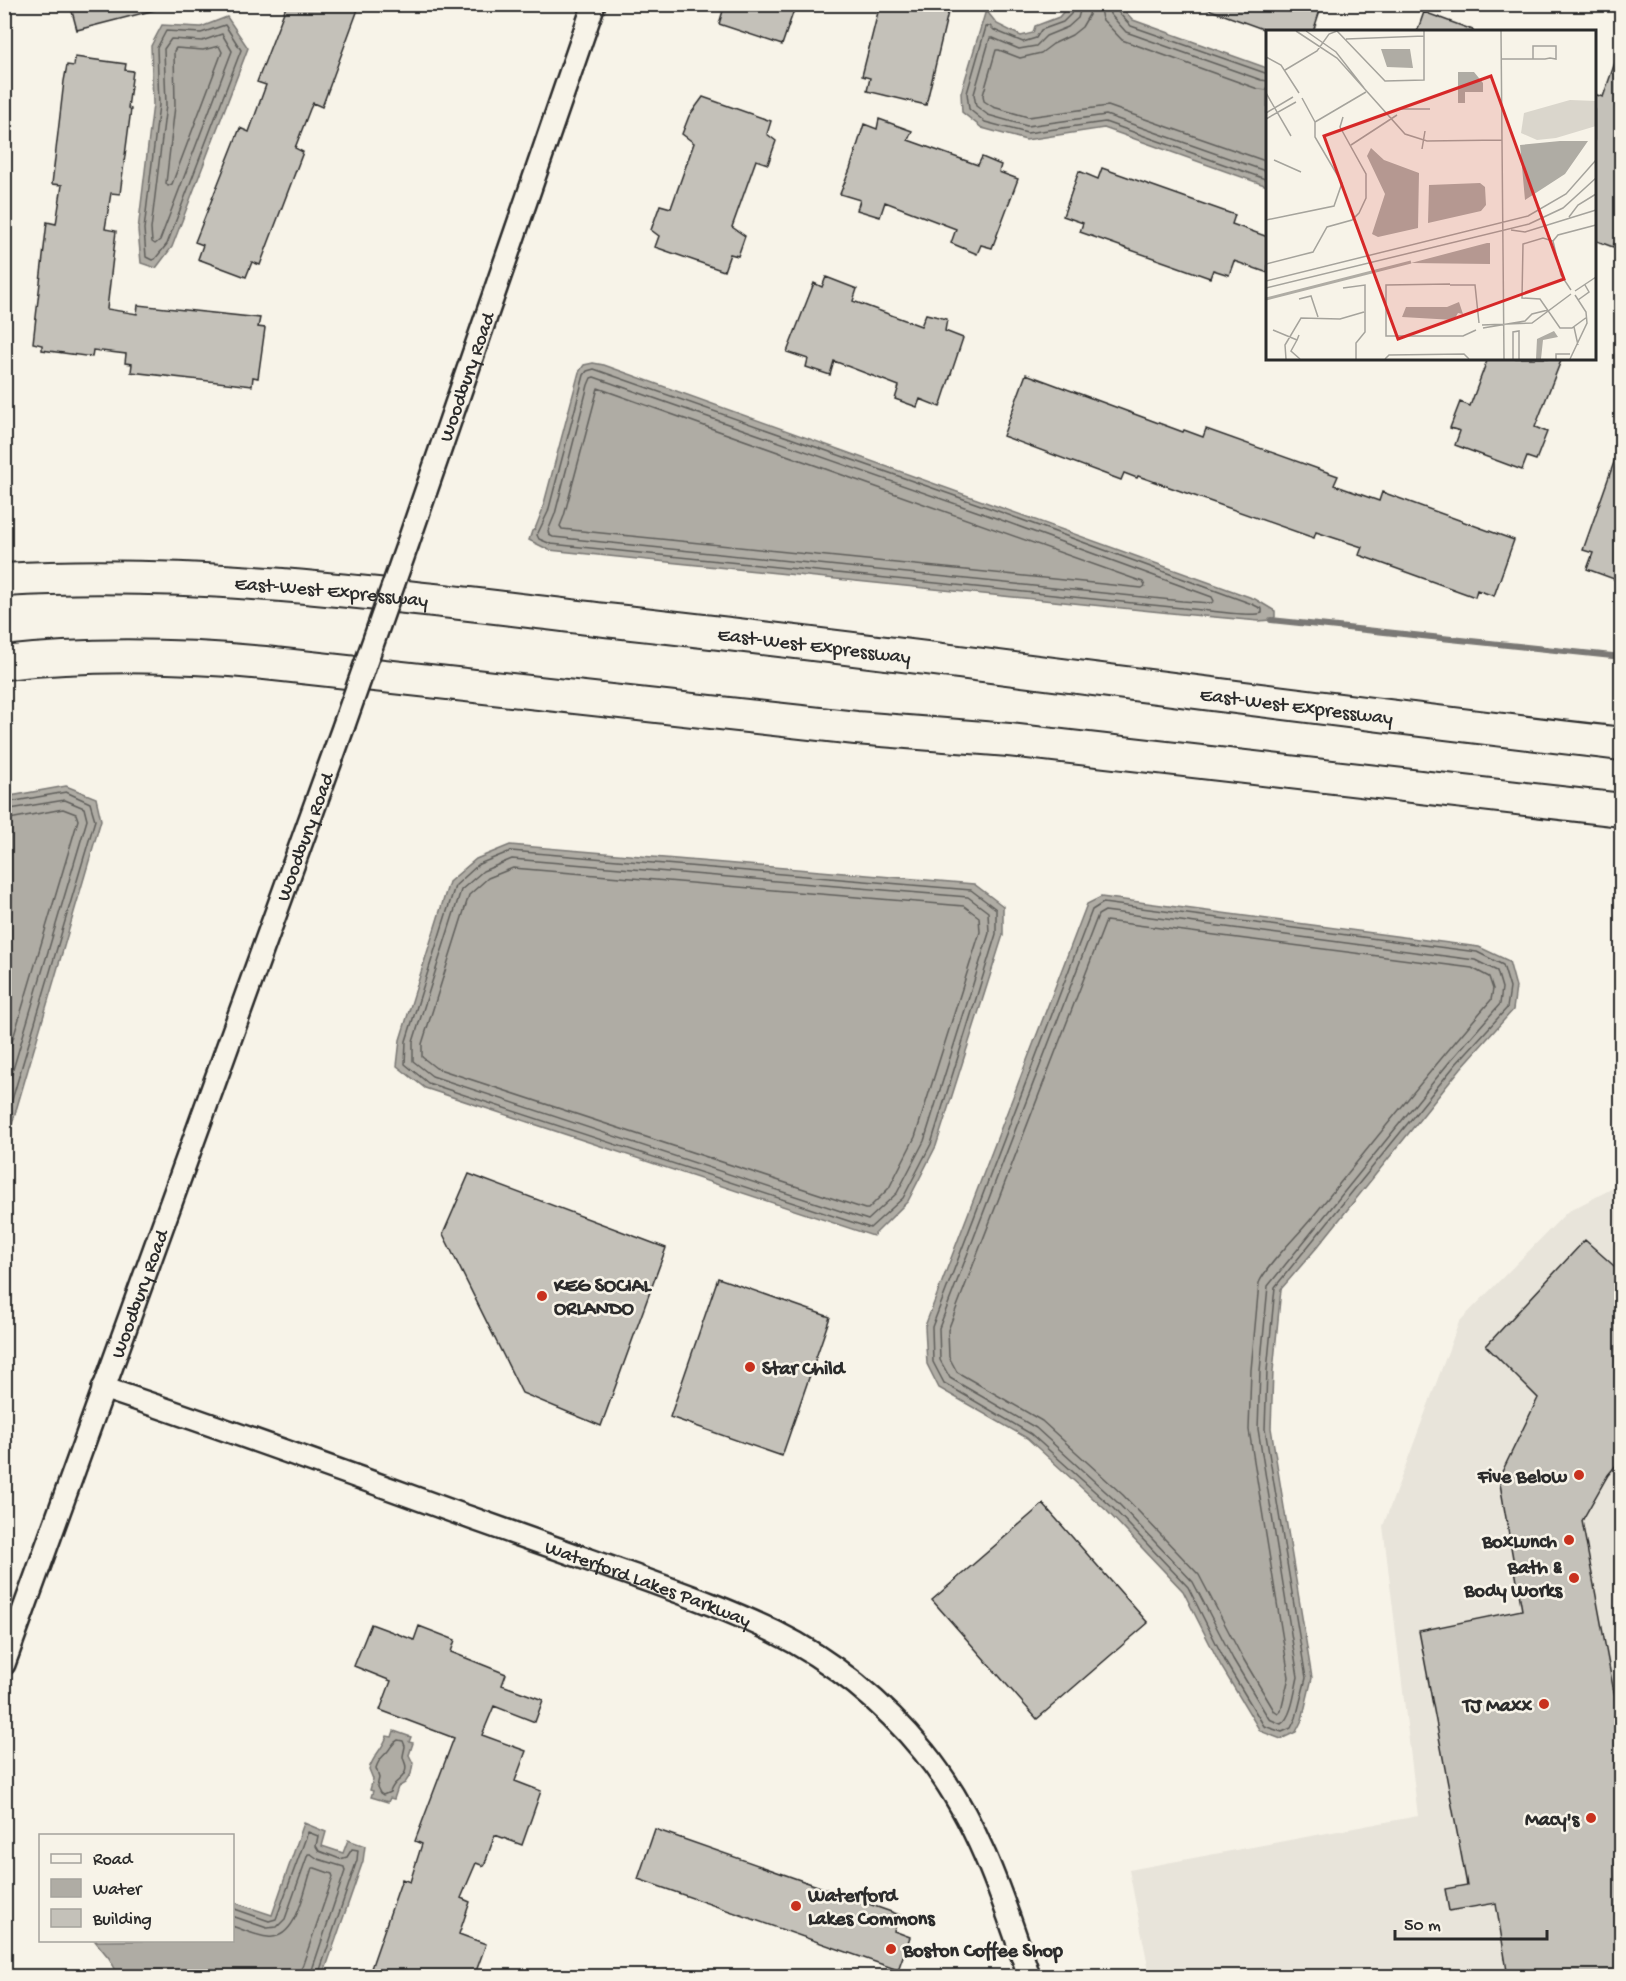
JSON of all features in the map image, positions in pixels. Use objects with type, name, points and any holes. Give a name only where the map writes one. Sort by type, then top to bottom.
[{"type":"highway","name":"East-West Expressway","points":[[4,580],[132,578],[237,581],[461,603],[790,640],[1622,744]]},
{"type":"highway","points":[[4,663],[119,656],[229,659],[844,727],[1021,742],[1622,810]]},
{"type":"street","name":"Woodbury Road","points":[[4,1664],[344,725],[594,4]]},
{"type":"street","name":"Waterford Lakes Parkway","points":[[104,1388],[660,1585],[754,1622],[818,1657],[874,1700],[906,1731],[939,1772],[964,1812],[982,1848],[1029,1977]]},
{"type":"shaded area","points":[[1621,1184],[1621,1976],[1150,1976],[1129,1870],[1418,1816],[1383,1526],[1459,1322],[1567,1212]]},
{"type":"water","points":[[1070,4],[1119,5],[1133,20],[1266,68],[1266,186],[1104,128],[1026,140],[982,128],[962,112],[961,93],[986,10],[997,24],[1021,36],[1033,33],[1035,26],[1059,17]]},
{"type":"water","points":[[999,5],[1049,5],[1043,11],[1022,6],[1009,10]]},
{"type":"water","points":[[227,17],[248,48],[172,247],[156,268],[141,263],[138,230],[153,104],[151,46],[162,25],[201,27]]},
{"type":"water","points":[[593,363],[604,365],[1255,599],[1275,611],[1275,617],[1271,620],[1259,621],[1181,614],[549,550],[529,540],[542,511],[579,372],[584,365]]},
{"type":"water","points":[[66,786],[96,798],[101,820],[5,1148],[5,797]]},
{"type":"water","points":[[510,845],[974,884],[1003,906],[1003,935],[936,1146],[908,1201],[873,1236],[425,1088],[397,1066],[400,1040],[449,882],[476,859]]},
{"type":"water","points":[[1101,897],[1479,947],[1509,961],[1516,987],[1513,1010],[1461,1068],[1281,1289],[1273,1371],[1271,1428],[1312,1678],[1302,1720],[1296,1732],[1281,1739],[1260,1731],[1221,1666],[1183,1591],[1107,1511],[1027,1438],[939,1388],[927,1364],[925,1326],[1087,904]]},
{"type":"water","points":[[394,1731],[411,1737],[409,1742],[413,1743],[409,1755],[413,1763],[411,1774],[405,1783],[398,1787],[394,1799],[390,1798],[388,1802],[371,1797],[373,1779],[369,1769],[387,1736],[392,1737]]},
{"type":"water","points":[[304,1823],[326,1832],[322,1846],[343,1853],[348,1840],[365,1846],[363,1861],[323,1976],[119,1976],[109,1958],[96,1942],[234,1942],[234,1902],[272,1915]]},
{"type":"building","points":[[70,4],[154,4],[155,10],[77,30]]},
{"type":"building","points":[[287,4],[360,4],[322,107],[313,103],[295,148],[303,152],[260,265],[252,262],[246,277],[198,259],[203,245],[195,242],[240,128],[249,132],[266,85],[257,82]]},
{"type":"building","points":[[725,4],[796,4],[782,45],[719,24]]},
{"type":"building","points":[[880,4],[950,4],[926,105],[867,91],[870,78],[862,76]]},
{"type":"building","points":[[1202,4],[1322,4],[1314,30],[1266,30],[1202,7]]},
{"type":"building","points":[[1424,12],[1473,30],[1418,30]]},
{"type":"building","points":[[1619,51],[1622,51],[1622,223],[1613,247],[1596,241],[1596,95],[1603,97]]},
{"type":"building","points":[[75,57],[126,64],[125,70],[133,71],[128,108],[131,109],[120,194],[111,193],[105,229],[116,231],[107,309],[137,314],[138,305],[260,318],[258,327],[265,328],[258,378],[253,377],[252,386],[131,372],[132,364],[125,363],[126,354],[93,350],[92,357],[42,350],[42,345],[33,343],[47,222],[56,224],[62,185],[52,184],[64,81],[67,65],[74,66]]},
{"type":"building","points":[[703,97],[771,121],[767,134],[776,141],[768,164],[756,160],[732,227],[745,236],[738,256],[730,254],[724,271],[655,247],[659,236],[651,230],[660,205],[671,208],[694,143],[682,134],[689,116]]},
{"type":"building","points":[[879,119],[912,131],[908,140],[978,165],[982,157],[1001,165],[999,172],[1018,179],[992,248],[981,245],[977,254],[951,243],[956,229],[885,202],[880,217],[857,210],[860,200],[840,194],[864,124],[877,129]]},
{"type":"building","points":[[1102,168],[1235,215],[1232,224],[1266,236],[1266,272],[1234,261],[1229,275],[1213,270],[1210,278],[1080,232],[1083,223],[1063,216],[1079,171],[1098,179]]},
{"type":"building","points":[[826,277],[857,289],[853,301],[921,326],[926,314],[947,319],[945,331],[963,338],[940,407],[920,399],[917,407],[895,399],[899,386],[834,361],[830,375],[806,367],[808,359],[787,352],[814,283],[822,287]]},
{"type":"building","points":[[1487,360],[1561,360],[1535,427],[1547,432],[1536,460],[1527,457],[1522,470],[1455,445],[1460,431],[1450,428],[1460,402],[1470,406]]},
{"type":"building","points":[[1026,374],[1183,432],[1184,430],[1203,437],[1206,429],[1338,476],[1334,485],[1379,501],[1382,492],[1514,540],[1494,596],[1477,590],[1475,597],[1359,555],[1362,547],[1316,532],[1314,538],[1138,476],[1137,478],[1124,473],[1121,480],[1003,436]]},
{"type":"building","points":[[1619,448],[1622,448],[1622,582],[1587,569],[1593,553],[1583,550]]},
{"type":"building","points":[[469,1174],[666,1248],[601,1426],[522,1393],[443,1234]]},
{"type":"building","points":[[1585,1240],[1622,1273],[1622,1458],[1608,1475],[1582,1521],[1622,1735],[1622,1977],[1508,1977],[1496,1903],[1449,1911],[1445,1889],[1467,1885],[1419,1631],[1522,1610],[1499,1478],[1538,1398],[1486,1346]]},
{"type":"building","name":"Star Child","points":[[718,1278],[830,1317],[782,1456],[670,1417]]},
{"type":"building","points":[[1043,1504],[1148,1623],[1037,1719],[932,1600]]},
{"type":"building","points":[[371,1624],[414,1640],[419,1626],[455,1640],[451,1652],[506,1674],[502,1685],[543,1700],[535,1722],[494,1706],[482,1735],[526,1751],[515,1781],[541,1791],[522,1845],[495,1835],[484,1866],[476,1863],[461,1898],[470,1902],[459,1934],[486,1944],[474,1977],[368,1977],[402,1879],[410,1882],[422,1844],[415,1841],[454,1738],[380,1710],[391,1681],[354,1666]]},
{"type":"building","name":"Waterford Lakes Commons","points":[[655,1829],[900,1915],[894,1931],[910,1937],[898,1970],[638,1879]]},
{"type":"waterway","points":[[1271,620],[1622,657]]},
{"type":"place","name":"KEG SOCIAL ORLANDO","points":[[542,1296]]},
{"type":"place","name":"Star Child","points":[[750,1367]]},
{"type":"place","name":"Five Below","points":[[1579,1475]]},
{"type":"place","name":"BoxLunch","points":[[1569,1540]]},
{"type":"place","name":"Bath & Body Works","points":[[1574,1578]]},
{"type":"place","name":"TJ Maxx","points":[[1544,1704]]},
{"type":"place","name":"Macy's","points":[[1591,1818]]},
{"type":"place","name":"Waterford Lakes Commons","points":[[796,1906]]},
{"type":"place","name":"Boston Coffee Shop","points":[[891,1949]]}]
